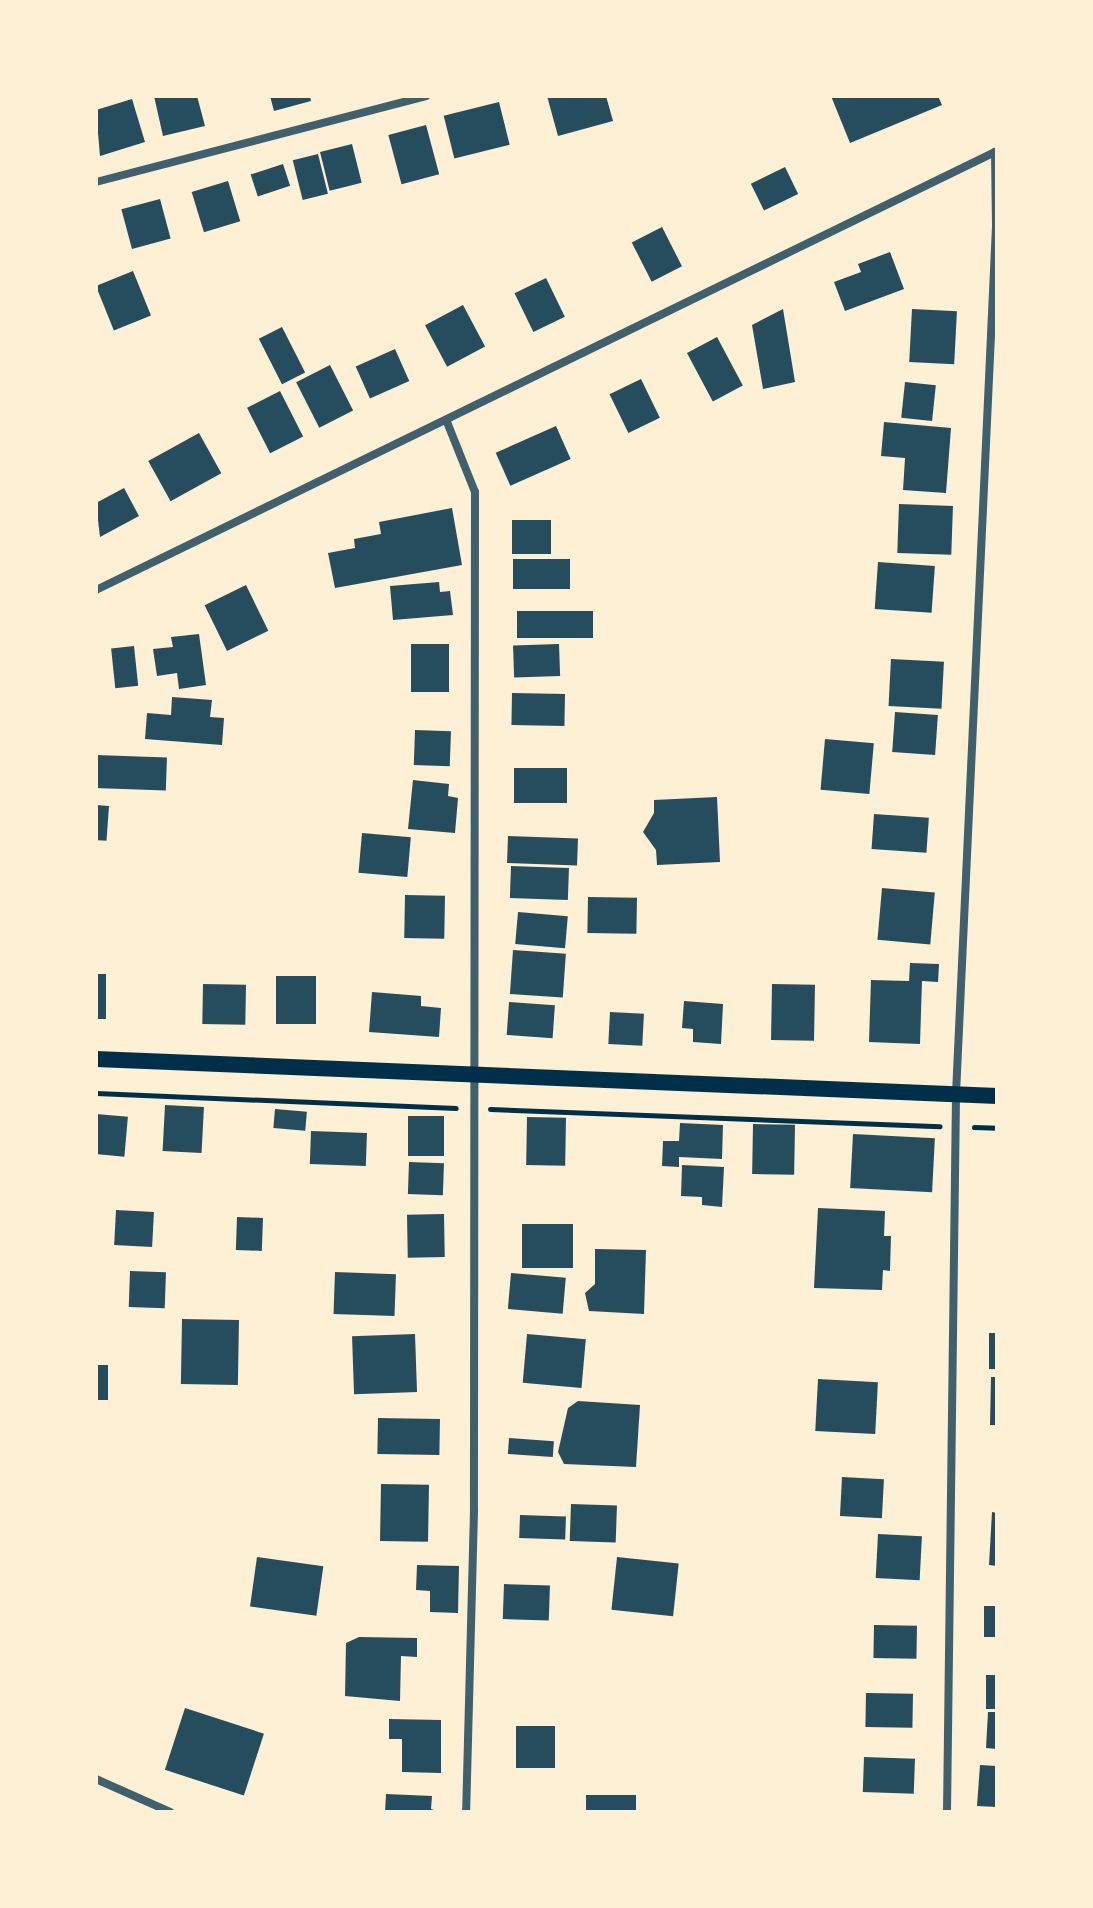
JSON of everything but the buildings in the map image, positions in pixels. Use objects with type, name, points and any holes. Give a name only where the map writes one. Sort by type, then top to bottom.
[{"type":"main road","points":[[96,1059],[997,1096]]},
{"type":"street","points":[[96,182],[426,96]]},
{"type":"street","points":[[96,590],[447,422],[996,151],[996,225],[955,1126],[947,1812]]},
{"type":"street","points":[[447,422],[475,492],[472,1075],[474,1511],[466,1812]]},
{"type":"street","points":[[96,1779],[170,1812]]},
{"type":"path","points":[[96,1093],[997,1128]]}]
